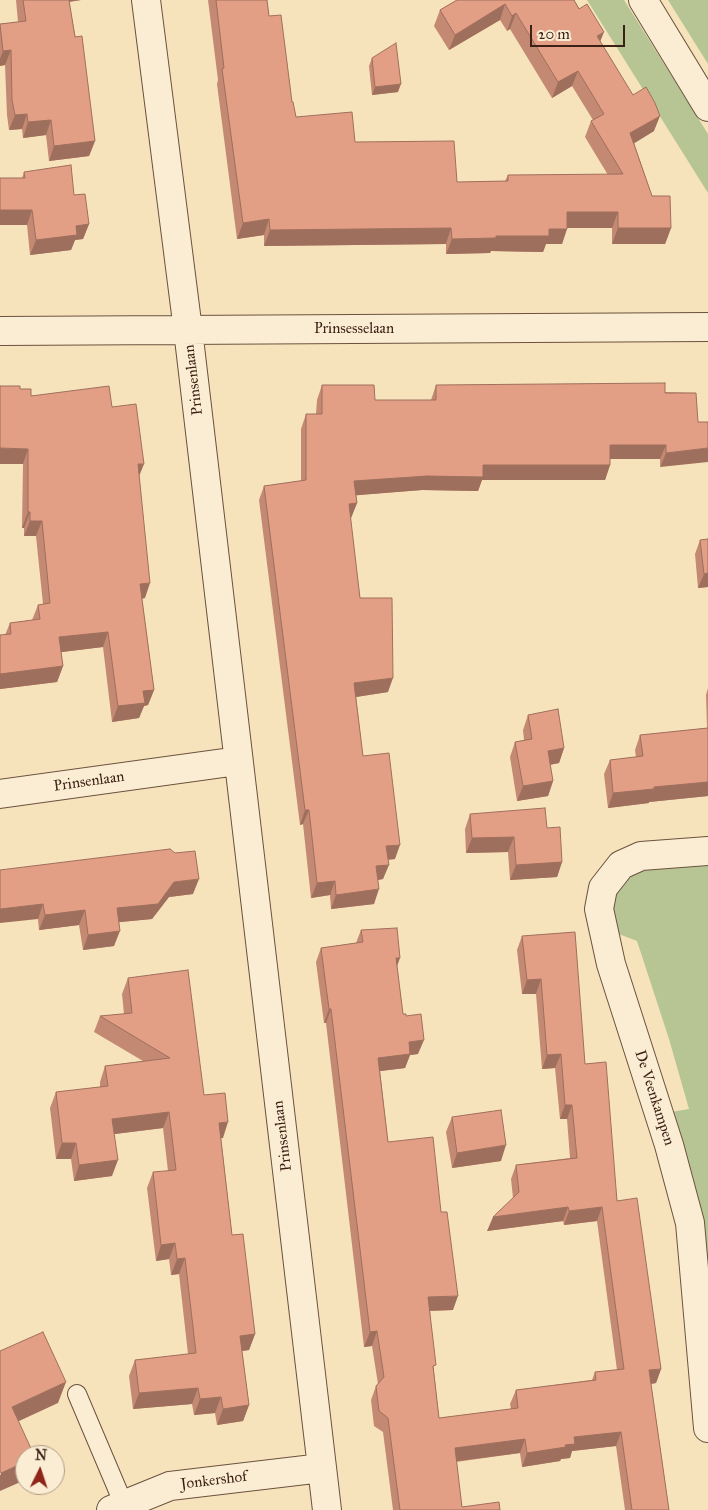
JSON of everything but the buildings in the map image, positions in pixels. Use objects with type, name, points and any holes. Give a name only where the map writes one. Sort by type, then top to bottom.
[{"type":"street","name":"Prinsenlaan","points":[[146,0],[188,330],[328,1510]]},
{"type":"street","points":[[643,0],[708,107]]},
{"type":"street","name":"Prinsesselaan","points":[[0,331],[708,328]]},
{"type":"street","name":"Prinsenlaan","points":[[0,794],[238,761]]},
{"type":"street","name":"De Veenkampen","points":[[708,851],[641,856],[621,865],[603,888],[599,909],[612,964],[669,1145],[690,1223],[708,1428]]},
{"type":"street","name":"Jonkershof","points":[[118,1507],[170,1486],[322,1468]]},
{"type":"lane","points":[[77,1394],[118,1507]]},
{"type":"green space","points":[[587,0],[624,0],[708,134],[708,193]]},
{"type":"green space","points":[[668,0],[708,0],[708,64]]},
{"type":"green space","points":[[708,864],[708,1317],[671,1112],[689,1109],[669,1039],[637,941],[616,933],[610,915],[614,892],[621,882],[639,870]]}]
